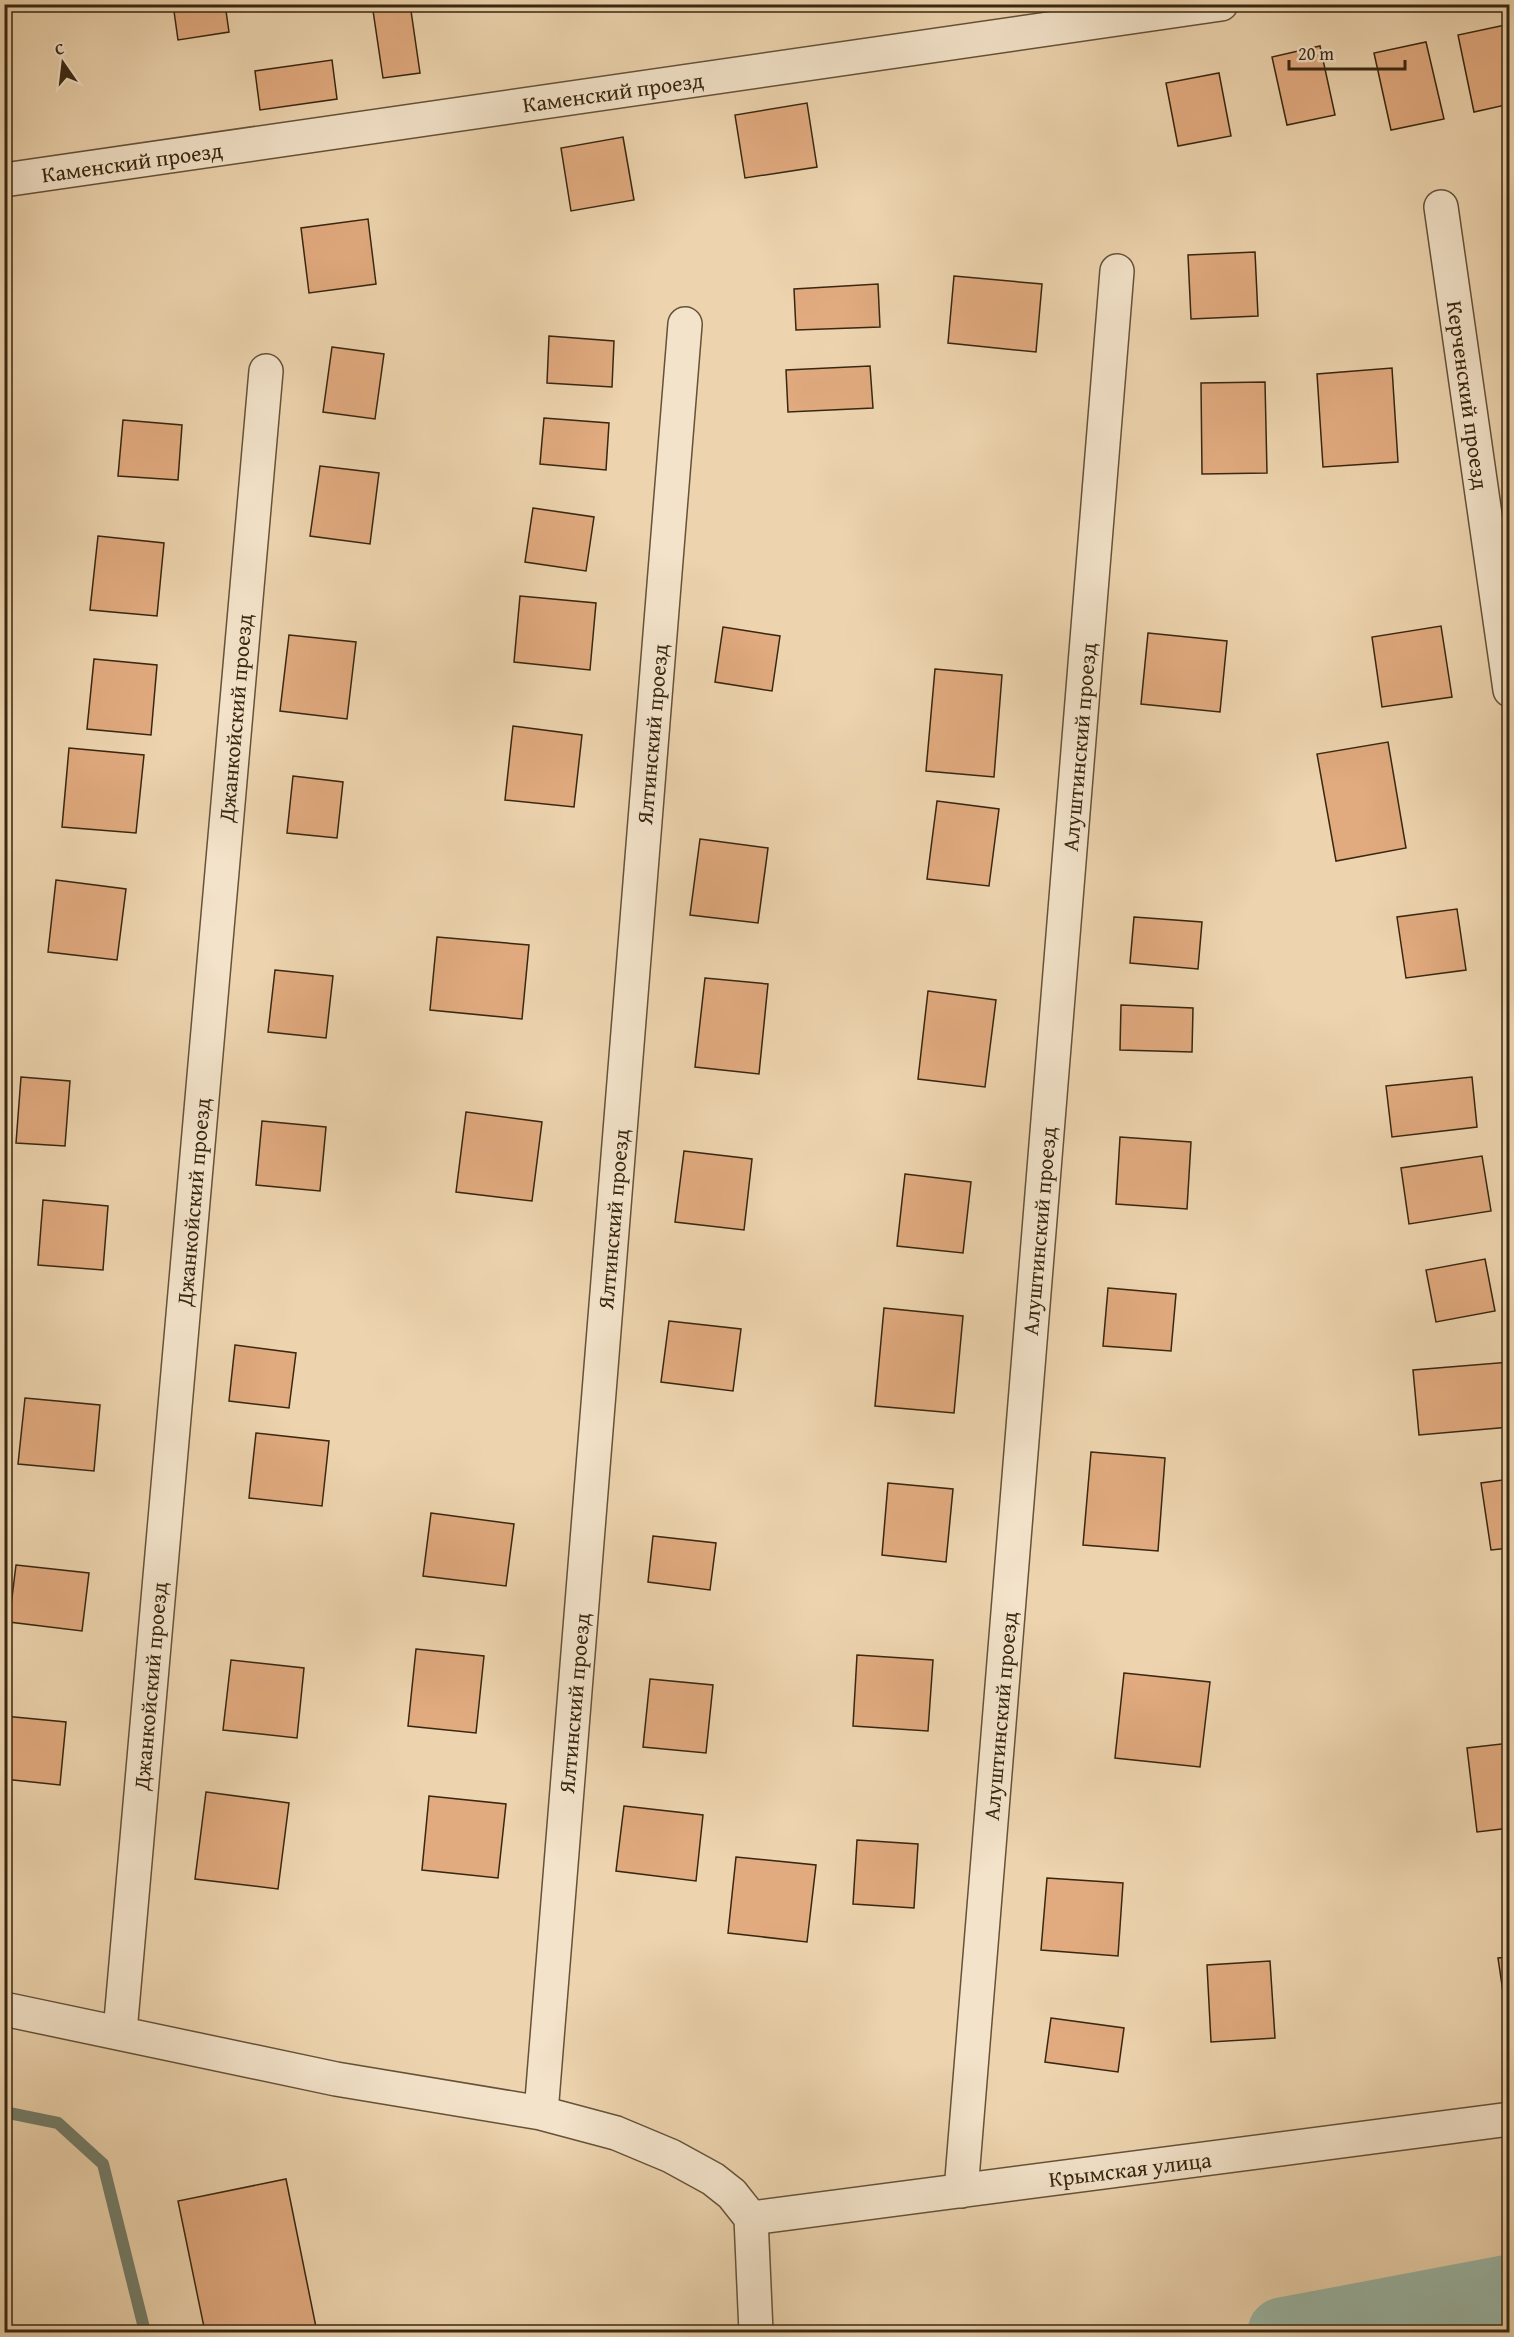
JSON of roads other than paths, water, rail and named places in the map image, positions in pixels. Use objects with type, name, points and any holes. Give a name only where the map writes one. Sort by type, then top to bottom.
[{"type":"street","name":"Каменский проезд","points":[[4,180],[1221,4]]},
{"type":"street","name":"Керченский проезд","points":[[1441,207],[1509,690]]},
{"type":"street","name":"Алуштинский проезд","points":[[961,2191],[1118,271]]},
{"type":"street","name":"Ялтинский проезд","points":[[541,2113],[685,324]]},
{"type":"street","name":"Джанкойский проезд","points":[[120,2032],[266,371]]},
{"type":"street","points":[[4,2009],[336,2079],[541,2113],[616,2133],[672,2156],[713,2179],[732,2194],[751,2218],[756,2332]]},
{"type":"street","name":"Крымская улица","points":[[751,2218],[1509,2119]]},
{"type":"waterway","points":[[4,2112],[58,2123],[103,2164],[145,2332]]},
{"type":"waterway","points":[[1282,2332],[1510,2289]]}]
